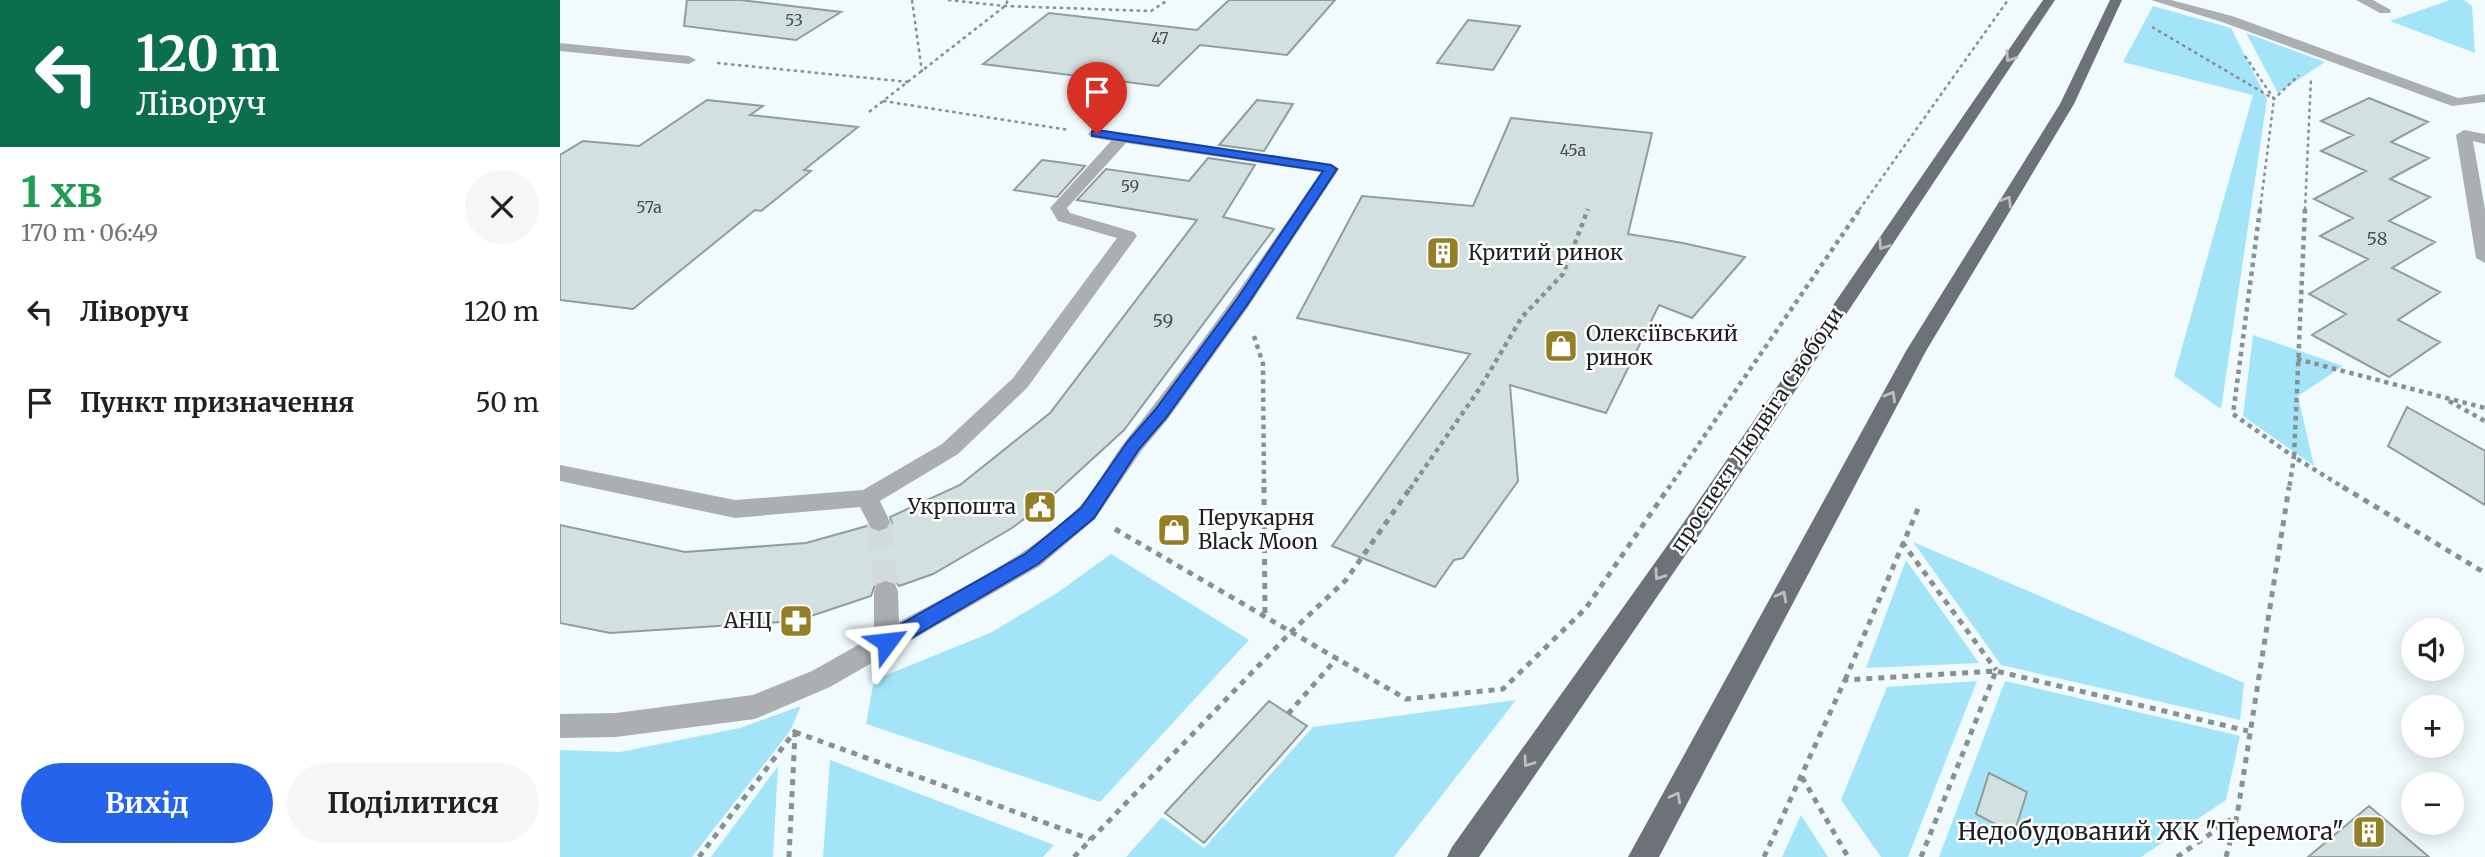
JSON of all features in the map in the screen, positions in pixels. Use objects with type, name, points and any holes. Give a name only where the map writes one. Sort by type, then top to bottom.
[{"type":"main road","name":"проспект Людвіга Свободи","points":[[1462,857],[1692,528],[2049,0]]},
{"type":"main road","points":[[1643,857],[1916,351],[2067,104],[2116,0]]},
{"type":"lane","points":[[2157,0],[2227,19],[2461,119],[2485,139]]},
{"type":"lane","points":[[2362,0],[2385,10]]},
{"type":"lane","points":[[560,47],[689,60]]},
{"type":"lane","points":[[2461,119],[2485,98]]},
{"type":"lane","points":[[2461,119],[2485,258]]},
{"type":"lane","points":[[560,726],[616,725],[755,707],[821,679],[1032,559],[1087,513],[1134,445],[1161,414],[1242,302],[1331,169],[1097,134]]},
{"type":"lane","points":[[560,474],[735,509],[867,498],[950,449],[1020,383],[1128,236],[1064,217],[1058,208],[1122,138]]},
{"type":"lane","points":[[867,498],[879,522]]},
{"type":"lane","points":[[887,591],[887,642]]},
{"type":"path","points":[[912,0],[922,72]]},
{"type":"path","points":[[948,0],[1005,6],[1151,12],[1168,0]]},
{"type":"path","points":[[869,112],[1005,6],[1008,0]]},
{"type":"path","points":[[1087,513],[1406,699],[1503,689],[1586,608],[1830,251],[2008,0]]},
{"type":"path","points":[[2227,19],[2226,28],[2274,99],[2233,414],[2294,457],[2485,573]]},
{"type":"path","points":[[2150,26],[2274,99]]},
{"type":"path","points":[[689,60],[909,82]]},
{"type":"path","points":[[2226,857],[2236,816],[2294,457],[2311,76]]},
{"type":"path","points":[[883,102],[1097,134]]},
{"type":"path","points":[[1074,857],[1346,580],[1480,388],[1522,317],[1563,274],[1588,208]]},
{"type":"path","points":[[1242,302],[1263,364],[1265,616]]},
{"type":"path","points":[[2297,359],[2485,408]]},
{"type":"path","points":[[2441,396],[2485,421]]},
{"type":"path","points":[[1764,857],[1845,680],[1920,504]]},
{"type":"path","points":[[1902,542],[1996,671]]},
{"type":"path","points":[[1288,714],[1336,658]]},
{"type":"path","points":[[1845,680],[1996,671],[2248,731]]},
{"type":"path","points":[[1921,857],[1996,671]]},
{"type":"path","points":[[795,732],[1091,839]]},
{"type":"path","points":[[699,857],[795,732]]},
{"type":"path","points":[[789,857],[795,732]]},
{"type":"path","points":[[1802,777],[1848,857]]},
{"type":"path","points":[[2177,857],[2236,816]]},
{"type":"shaded area","points":[[2450,0],[2464,0],[2472,6],[2475,53],[2390,21]]},
{"type":"shaded area","points":[[2153,6],[2231,28],[2267,99],[2221,409],[2174,376],[2253,95],[2123,62]]},
{"type":"shaded area","points":[[2246,33],[2325,62],[2278,93]]},
{"type":"shaded area","points":[[2253,335],[2343,366],[2298,396],[2314,466],[2243,416]]},
{"type":"shaded area","points":[[1913,542],[2244,683],[2240,720],[2001,665]]},
{"type":"shaded area","points":[[1111,554],[1249,640],[1100,802],[866,724],[874,680],[990,633],[1057,593]]},
{"type":"shaded area","points":[[1906,560],[1979,663],[1866,668]]},
{"type":"shaded area","points":[[1977,681],[1908,857],[1881,857],[1841,800],[1887,687]]},
{"type":"shaded area","points":[[2005,681],[2240,736],[2226,800],[2141,857],[1939,857]]},
{"type":"shaded area","points":[[1516,700],[1394,857],[1126,857],[1162,817],[1204,848],[1313,727]]},
{"type":"shaded area","points":[[801,706],[790,731],[692,857],[560,857],[560,750],[620,752],[740,728]]},
{"type":"shaded area","points":[[830,760],[1054,845],[1043,857],[823,857]]},
{"type":"shaded area","points":[[778,766],[773,857],[711,857]]},
{"type":"shaded area","points":[[1801,815],[1828,857],[1782,857]]},
{"type":"building","points":[[687,0],[740,0],[841,12],[796,40],[684,26]]},
{"type":"building","points":[[1229,0],[1335,0],[1287,55],[1200,45],[1158,86],[983,64],[1049,13],[1197,30]]},
{"type":"building","points":[[1468,20],[1520,26],[1493,70],[1437,63]]},
{"type":"building","points":[[2369,98],[2428,122],[2391,142],[2429,158],[2390,179],[2430,197],[2389,221],[2435,242],[2392,268],[2440,292],[2398,320],[2440,342],[2389,377],[2312,335],[2346,314],[2309,294],[2368,259],[2320,236],[2353,218],[2314,199],[2366,171],[2321,151],[2353,135],[2321,121]]},
{"type":"building","points":[[707,100],[763,106],[750,115],[858,127],[804,170],[811,171],[761,211],[755,210],[633,309],[560,300],[560,155],[583,141],[639,146]]},
{"type":"building","points":[[1257,100],[1293,104],[1264,151],[1219,145]]},
{"type":"building","points":[[1511,118],[1652,133],[1628,234],[1745,257],[1692,318],[1659,305],[1606,413],[1510,385],[1518,481],[1463,558],[1454,560],[1435,587],[1332,546],[1470,354],[1297,318],[1362,196],[1473,206]]},
{"type":"building","points":[[1208,158],[1255,165],[1223,217],[1274,229],[1124,430],[1040,507],[1012,528],[933,574],[899,586],[887,579],[876,582],[871,596],[796,621],[610,633],[560,623],[560,525],[685,552],[806,543],[867,526],[878,533],[888,530],[892,523],[890,517],[960,485],[1050,413],[1197,220],[1077,200],[1106,169],[1189,181]]},
{"type":"building","points":[[1042,160],[1085,166],[1057,197],[1014,190]]},
{"type":"building","points":[[2407,407],[2485,451],[2485,505],[2388,446]]},
{"type":"building","points":[[1269,701],[1307,726],[1204,843],[1165,813]]},
{"type":"building","points":[[1989,773],[2027,792],[2014,834],[1976,814]]},
{"type":"building","name":"Недобудований ЖК \"Перемога\"","points":[[2369,806],[2429,857],[2308,857]]},
{"type":"tunnel","points":[[879,522],[886,591]]},
{"type":"place","name":"Критий ринок","points":[[1443,253]]},
{"type":"place","name":"Олексіївський ринок","points":[[1561,346]]},
{"type":"place","name":"Укрпошта","points":[[1040,507]]},
{"type":"place","name":"Перукарня Black Moon","points":[[1174,530]]},
{"type":"place","name":"АНЦ","points":[[796,621]]},
{"type":"place","name":"Недобудований ЖК \"Перемога\"","points":[[2369,832]]},
{"type":"route","points":[[887,642],[1032,559],[1087,513],[1134,445],[1161,414],[1242,302],[1331,169],[1097,134]]}]
